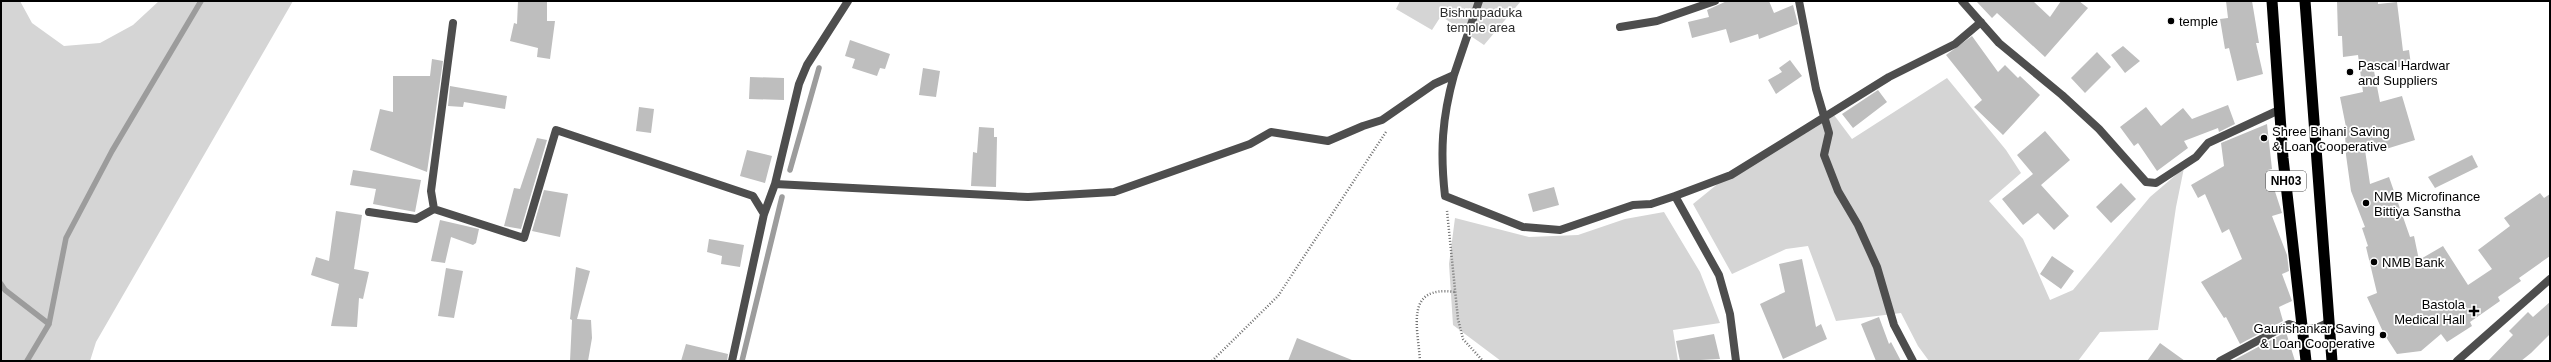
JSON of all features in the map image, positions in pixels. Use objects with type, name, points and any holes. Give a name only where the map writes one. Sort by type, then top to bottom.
[{"type":"highway","name":"NH03","points":[[2272,1],[2279,110],[2304,330],[2306,361]]},
{"type":"highway","points":[[2305,1],[2332,361]]},
{"type":"street","points":[[732,361],[764,214],[775,184],[799,84],[807,65],[848,1]]},
{"type":"street","points":[[1479,1],[1454,75],[1446,104],[1441,157],[1445,196],[1524,227],[1560,230],[1634,205],[1651,204],[1731,175],[1889,78],[1955,44],[1981,22]]},
{"type":"street","points":[[1620,27],[1657,20],[1715,1]]},
{"type":"street","points":[[1799,1],[1816,89],[1826,118],[1829,133],[1824,155],[1838,191],[1858,225],[1877,267],[1894,325],[1913,361]]},
{"type":"street","points":[[1962,1],[1999,43],[2062,95],[2099,129],[2146,182],[2156,183],[2196,157],[2208,143],[2279,110]]},
{"type":"street","points":[[434,210],[431,191],[453,23]]},
{"type":"street","points":[[775,184],[1028,198],[1114,192],[1250,144],[1271,132],[1328,141],[1362,126],[1382,120],[1434,84],[1454,75]]},
{"type":"street","points":[[369,212],[416,219],[434,210],[524,238],[556,130],[753,196],[764,214]]},
{"type":"street","points":[[1675,196],[1719,275],[1730,314],[1736,361]]},
{"type":"street","points":[[2457,361],[2550,279]]},
{"type":"street","points":[[2220,361],[2289,324],[2304,330],[2317,330],[2329,322]]},
{"type":"path","points":[[1212,361],[1278,296],[1384,139],[1394,111]]},
{"type":"path","points":[[1445,196],[1455,292],[1463,339],[1483,361]]},
{"type":"path","points":[[1420,361],[1415,317],[1423,299],[1429,293],[1439,290],[1455,292]]},
{"type":"green space","points":[[1,1],[20,1],[32,23],[64,46],[100,43],[133,25],[159,1],[293,1],[96,342],[90,361],[1,361]]},
{"type":"green space","name":"Bishnupaduka temple area","points":[[1400,1],[1521,1],[1484,45],[1441,16],[1432,30],[1396,9]]},
{"type":"green space","points":[[1947,78],[2006,150],[2021,173],[1989,201],[2023,239],[2050,300],[2073,290],[2150,197],[2184,168],[2176,207],[2158,330],[2100,332],[2078,361],[1929,361],[1918,346],[1901,313],[1836,321],[1808,246],[1786,249],[1732,274],[1693,204],[1736,169],[1831,111],[1852,139]]},
{"type":"green space","points":[[1664,212],[1700,272],[1720,323],[1673,330],[1678,361],[1501,361],[1453,325],[1449,264],[1455,218],[1529,237],[1578,235],[1625,219]]},
{"type":"building","points":[[518,1],[547,1],[547,21],[555,21],[550,59],[537,57],[538,48],[510,41],[514,23],[517,24]]},
{"type":"building","points":[[1727,1],[1769,1],[1774,13],[1793,5],[1798,24],[1759,39],[1758,34],[1730,43],[1726,29],[1692,38],[1688,22],[1709,17],[1707,10]]},
{"type":"building","points":[[1976,1],[2033,1],[2050,17],[2061,1],[2079,1],[2088,8],[2045,57],[1997,13],[1992,18]]},
{"type":"building","points":[[2226,1],[2252,1],[2259,43],[2256,43],[2263,74],[2237,81],[2229,48],[2225,49],[2220,19],[2228,18]]},
{"type":"building","points":[[2337,1],[2378,1],[2378,4],[2397,2],[2403,51],[2409,50],[2411,65],[2374,71],[2380,102],[2402,96],[2415,140],[2386,149],[2365,150],[2370,184],[2389,177],[2410,237],[2414,236],[2419,260],[2443,246],[2468,285],[2492,269],[2478,250],[2510,226],[2504,218],[2540,193],[2544,198],[2550,194],[2550,256],[2519,278],[2521,281],[2498,297],[2500,301],[2470,322],[2472,326],[2447,342],[2441,334],[2421,351],[2397,354],[2384,334],[2367,297],[2377,293],[2366,247],[2368,246],[2362,228],[2365,227],[2351,191],[2346,155],[2345,132],[2347,132],[2340,97],[2363,92],[2358,55],[2343,57],[2342,36],[2338,36]]},
{"type":"building","points":[[1972,36],[1998,72],[2005,65],[2018,78],[2020,76],[2040,95],[2003,135],[1974,107],[1982,100],[1946,55]]},
{"type":"building","points":[[850,40],[890,54],[885,69],[880,68],[877,76],[852,68],[855,59],[845,56]]},
{"type":"building","points":[[2123,46],[2140,61],[2125,73],[2111,55]]},
{"type":"building","points":[[2097,52],[2111,67],[2085,93],[2071,78]]},
{"type":"building","points":[[432,59],[443,61],[427,172],[370,150],[380,109],[393,112],[393,76],[430,76]]},
{"type":"building","points":[[1790,60],[1802,76],[1776,94],[1768,80],[1782,72],[1779,68]]},
{"type":"building","points":[[923,68],[940,71],[936,97],[919,95]]},
{"type":"building","points":[[750,77],[784,78],[784,100],[749,99]]},
{"type":"building","points":[[450,86],[507,96],[505,109],[464,102],[463,107],[448,106]]},
{"type":"building","points":[[1878,90],[1887,102],[1853,128],[1842,114]]},
{"type":"building","points":[[2228,105],[2235,124],[2219,132],[2218,128],[2184,141],[2188,148],[2157,171],[2138,143],[2134,146],[2120,127],[2146,107],[2161,126],[2183,108],[2192,119]]},
{"type":"building","points":[[639,107],[654,109],[651,133],[636,131]]},
{"type":"building","points":[[2267,124],[2272,169],[2268,170],[2282,213],[2272,216],[2287,255],[2289,271],[2282,274],[2292,301],[2279,307],[2283,321],[2240,344],[2226,317],[2224,318],[2201,282],[2242,259],[2229,229],[2222,233],[2205,194],[2198,198],[2191,185],[2224,166],[2221,143]]},
{"type":"building","points":[[979,127],[994,128],[994,137],[997,137],[996,187],[971,186],[973,152],[977,153]]},
{"type":"building","points":[[2045,131],[2070,160],[2041,185],[2069,216],[2054,230],[2038,213],[2023,225],[2002,199],[2033,174],[2017,155]]},
{"type":"building","points":[[537,138],[547,140],[521,229],[504,226],[514,188],[520,189]]},
{"type":"building","points":[[747,150],[772,156],[765,183],[740,176]]},
{"type":"building","points":[[2472,155],[2478,167],[2435,188],[2428,177]]},
{"type":"building","points":[[353,170],[421,180],[415,212],[373,204],[376,189],[350,185]]},
{"type":"building","points":[[2121,183],[2136,199],[2111,223],[2096,207]]},
{"type":"building","points":[[1554,187],[1559,205],[1533,212],[1528,194]]},
{"type":"building","points":[[544,190],[568,194],[560,237],[532,231]]},
{"type":"building","points":[[336,211],[362,215],[354,269],[369,272],[363,299],[359,298],[357,327],[331,326],[339,284],[311,275],[316,257],[329,261]]},
{"type":"building","points":[[440,220],[479,229],[476,243],[473,245],[451,237],[445,263],[431,261]]},
{"type":"building","points":[[709,239],[744,245],[740,267],[721,264],[722,256],[707,252]]},
{"type":"building","points":[[2052,256],[2074,271],[2061,289],[2040,274]]},
{"type":"building","points":[[1802,259],[1816,327],[1821,324],[1827,339],[1783,359],[1760,304],[1785,292],[1779,264]]},
{"type":"building","points":[[576,267],[590,271],[577,319],[591,320],[592,338],[588,361],[570,361],[572,320],[570,319]]},
{"type":"building","points":[[446,268],[463,271],[454,318],[438,316]]},
{"type":"building","points":[[2550,302],[2550,334],[2531,353],[2521,361],[2488,361],[2513,335],[2509,331],[2528,312],[2533,317]]},
{"type":"building","points":[[1879,317],[1889,344],[1891,342],[1901,361],[1876,361],[1861,324]]},
{"type":"building","points":[[2286,332],[2295,361],[2232,361]]},
{"type":"building","points":[[1714,334],[1720,359],[1680,361],[1676,341]]},
{"type":"building","points":[[1297,338],[1352,360],[1352,361],[1288,361]]},
{"type":"building","points":[[2160,343],[2185,361],[2147,361]]},
{"type":"building","points":[[686,344],[728,354],[727,361],[681,361]]},
{"type":"waterway","points":[[27,361],[49,324],[66,238],[112,151],[201,1]]},
{"type":"waterway","points":[[790,170],[819,68]]},
{"type":"waterway","points":[[742,361],[782,197]]},
{"type":"waterway","points":[[1,284],[5,290],[49,324]]},
{"type":"place","name":"temple","points":[[2171,21]]},
{"type":"place","name":"Pascal Hardwar and Suppliers","points":[[2350,72]]},
{"type":"place","name":"Shree Bihani Saving & Loan Cooperative","points":[[2264,138]]},
{"type":"place","name":"NMB Microfinance Bittiya Sanstha","points":[[2366,203]]},
{"type":"place","name":"NMB Bank","points":[[2374,262]]},
{"type":"place","name":"Bastola Medical Hall","points":[[2474,311]]},
{"type":"place","name":"Gaurishankar Saving & Loan Cooperative","points":[[2383,335]]}]
